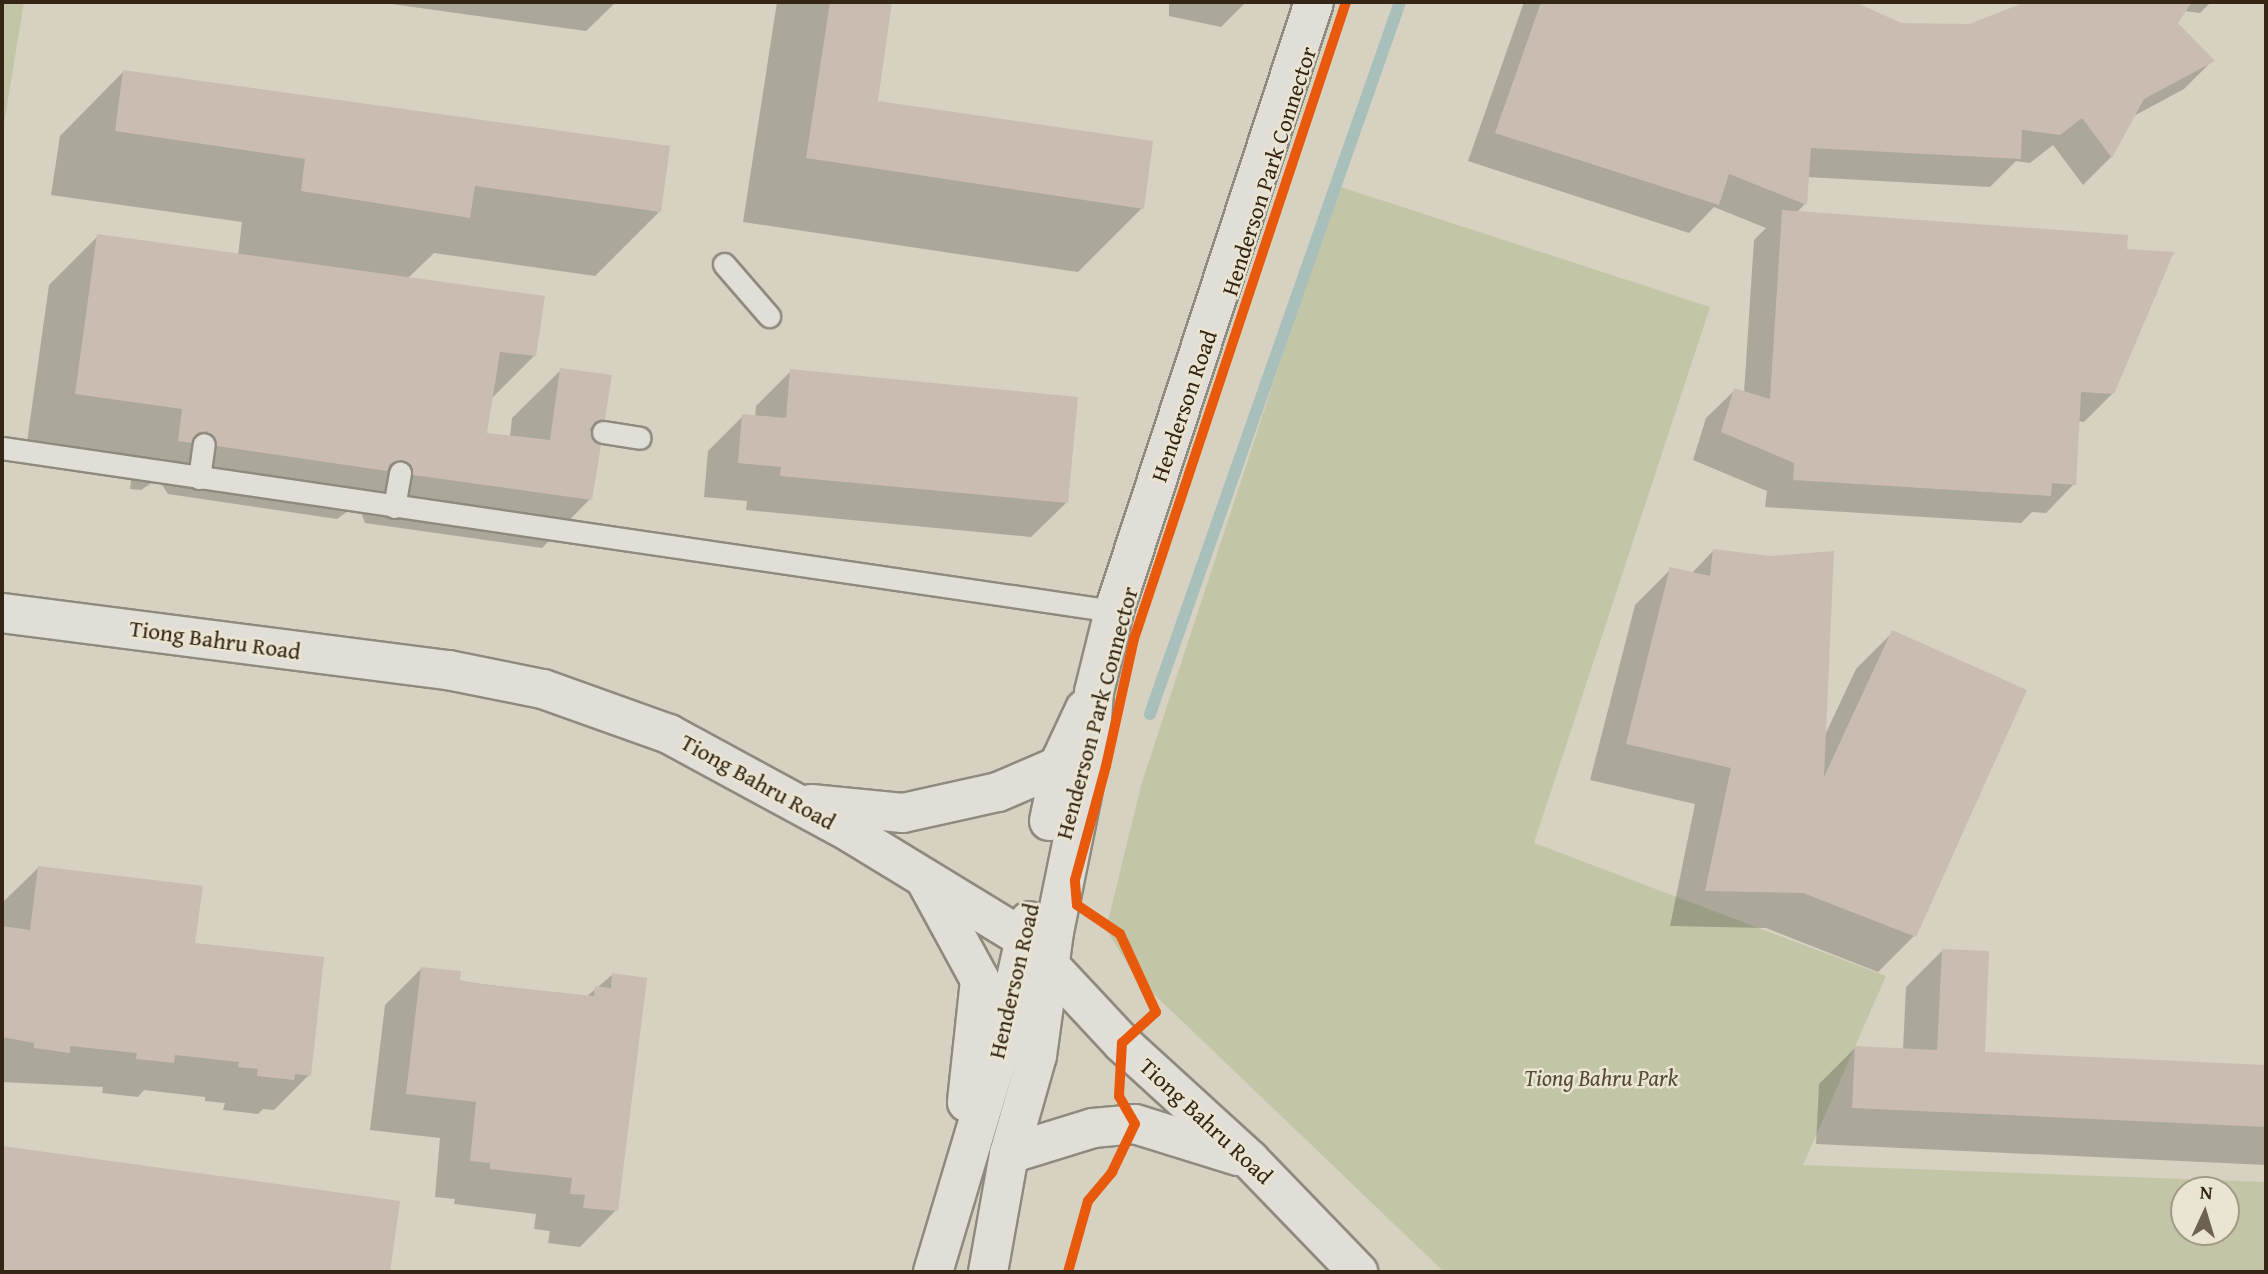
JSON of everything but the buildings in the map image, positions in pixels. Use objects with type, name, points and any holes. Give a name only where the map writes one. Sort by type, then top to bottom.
[{"type":"main road","name":"Henderson Road","points":[[932,1272],[1001,1045],[1038,953],[1089,760],[1094,692],[1114,611],[1314,2]]},
{"type":"main road","name":"Tiong Bahru Road","points":[[2,614],[435,668],[543,689],[668,734],[795,803],[926,881],[1038,953],[1122,1043],[1250,1160],[1358,1272]]},
{"type":"main road","name":"Henderson Road","points":[[988,1272],[1009,1154],[1037,1056],[1038,953],[1061,765],[1094,692]]},
{"type":"main road","points":[[795,803],[904,813],[998,792],[1061,765]]},
{"type":"main road","points":[[926,881],[980,980],[967,1108],[932,1272]]},
{"type":"main road","points":[[1009,1154],[1093,1128],[1135,1124],[1250,1160]]},
{"type":"lane","points":[[724,264],[769,316]]},
{"type":"lane","points":[[603,432],[640,438]]},
{"type":"lane","points":[[198,478],[204,444]]},
{"type":"lane","points":[[2,448],[1114,611]]},
{"type":"lane","points":[[394,507],[400,473]]},
{"type":"green space","points":[[2,2],[24,2],[2,136]]},
{"type":"green space","name":"Tiong Bahru Park","points":[[1338,186],[1710,307],[1534,843],[1886,976],[1803,1165],[2170,1178],[2170,1246],[2240,1246],[2240,1181],[2266,1182],[2266,1272],[1444,1272],[1134,975],[1106,929],[1142,782]]},
{"type":"waterway","points":[[1150,714],[1400,2]]},
{"type":"cycle path","name":"Henderson Park Connector","points":[[1068,1272],[1088,1201],[1112,1172],[1135,1124],[1119,1096],[1122,1043],[1156,1012],[1120,934],[1077,905],[1075,880],[1106,766],[1134,639],[1346,2]]}]
